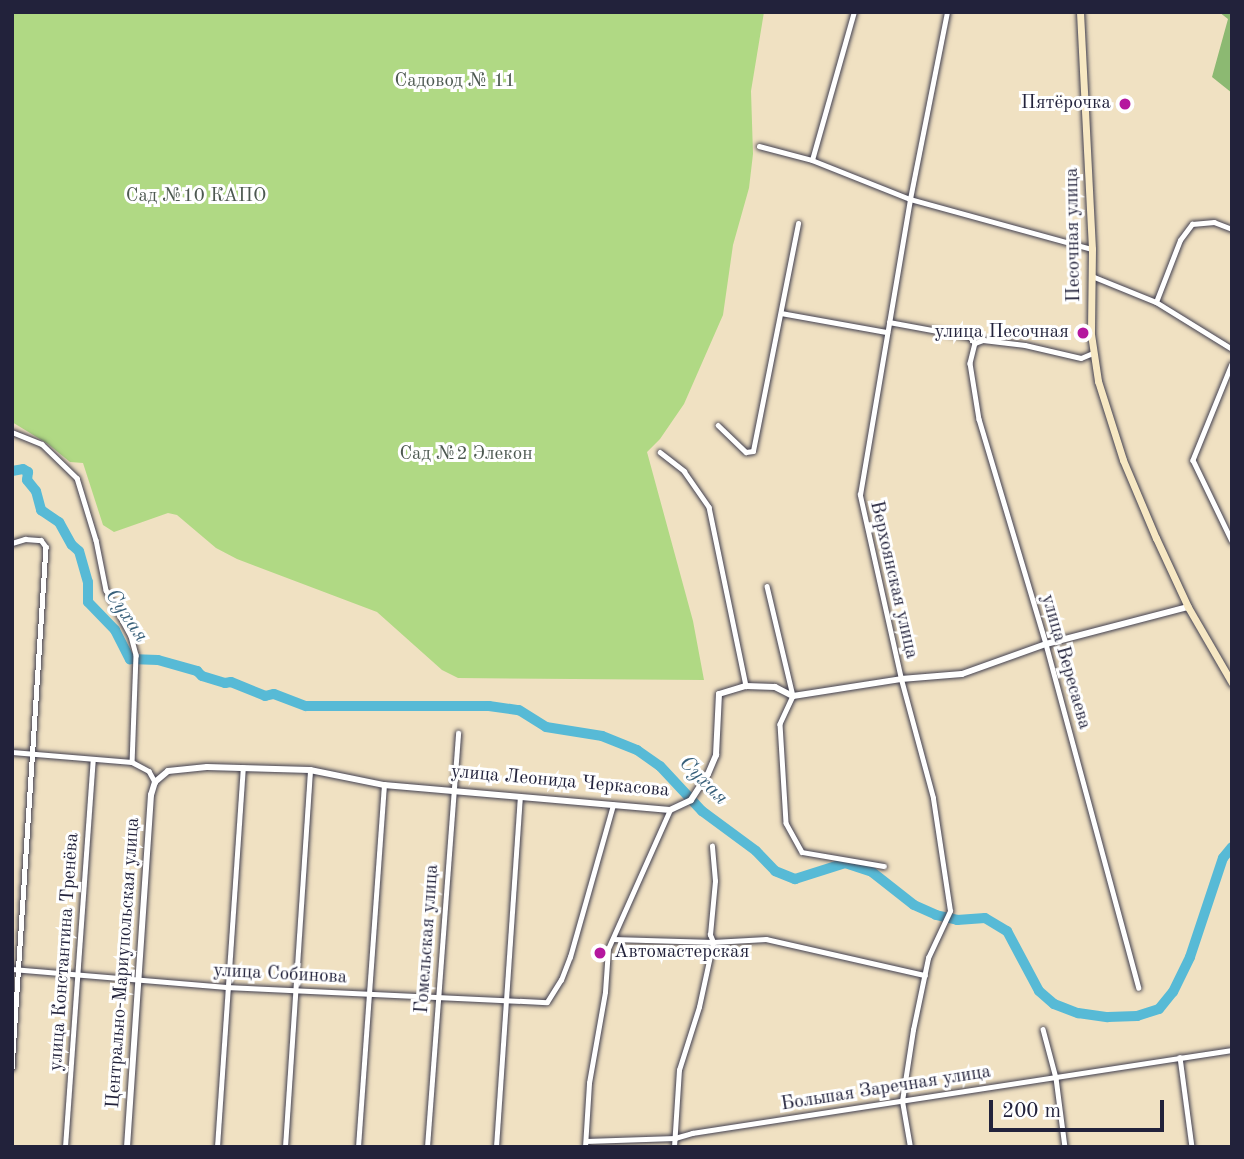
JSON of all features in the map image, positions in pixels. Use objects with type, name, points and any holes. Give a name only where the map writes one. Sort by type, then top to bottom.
[{"type":"main road","name":"Песочная улица","points":[[1080,12],[1092,249],[1093,353],[1123,460],[1188,607],[1232,683]]},
{"type":"street","points":[[812,160],[854,12]]},
{"type":"street","name":"Верхоянская улица","points":[[910,1147],[911,1138],[902,1101],[925,975],[950,911],[933,798],[901,679],[860,495],[910,199],[947,12]]},
{"type":"street","points":[[760,146],[812,160],[910,199],[1092,249]]},
{"type":"street","points":[[1156,302],[1180,240],[1192,224],[1214,222],[1232,229]]},
{"type":"street","points":[[718,425],[746,452],[753,451],[798,223]]},
{"type":"street","points":[[1091,276],[1156,302],[1232,349]]},
{"type":"street","points":[[781,313],[887,332]]},
{"type":"street","points":[[889,322],[970,337],[975,343],[983,340],[1025,345],[1081,358],[1093,353]]},
{"type":"street","name":"улица Вересаева","points":[[975,343],[970,363],[979,419],[1046,644],[1139,988]]},
{"type":"street","points":[[1232,364],[1193,460],[1232,541]]},
{"type":"street","points":[[12,432],[42,444],[77,478],[96,540],[106,590],[131,636],[136,655],[132,762]]},
{"type":"street","points":[[660,452],[684,471],[709,507],[746,686],[775,687],[793,696],[901,679],[962,674],[1046,644],[1188,607]]},
{"type":"street","points":[[12,543],[25,539],[41,540],[46,547],[15,969],[12,1068]]},
{"type":"street","points":[[767,586],[793,696],[779,724],[786,823],[802,852],[884,866]]},
{"type":"street","name":"улица Леонида Черкасова","points":[[155,782],[160,776],[179,768],[310,770],[384,785],[670,810],[684,804],[695,794],[716,755],[719,694],[746,686]]},
{"type":"street","name":"Гомельская улица","points":[[427,1147],[458,733]]},
{"type":"street","points":[[12,752],[132,762],[149,771],[155,782]]},
{"type":"street","name":"улица Константина Тренёва","points":[[65,1147],[93,760]]},
{"type":"street","points":[[217,1147],[243,767]]},
{"type":"street","points":[[285,1147],[310,770]]},
{"type":"street","name":"Центрально-Мариупольская улица","points":[[127,1147],[151,795],[155,782]]},
{"type":"street","points":[[358,1147],[384,785]]},
{"type":"street","points":[[496,1147],[520,796]]},
{"type":"street","name":"улица Собинова","points":[[15,969],[226,987],[547,1002],[561,981],[570,957],[613,805]]},
{"type":"street","points":[[585,1144],[589,1083],[605,992],[608,948],[670,810]]},
{"type":"street","points":[[674,1147],[679,1070],[699,1006],[713,942],[710,935],[715,881],[712,846]]},
{"type":"street","points":[[613,939],[713,942],[766,939],[925,975]]},
{"type":"street","points":[[1043,1029],[1056,1078],[1065,1147]]},
{"type":"street","name":"Большая Заречная улица","points":[[585,1144],[674,1138],[1232,1050]]},
{"type":"street","points":[[1180,1057],[1192,1147]]},
{"type":"green space","points":[[12,12],[764,12],[751,91],[753,154],[749,188],[733,245],[723,315],[684,404],[660,439],[647,452],[693,621],[704,680],[458,678],[442,670],[377,612],[237,559],[216,548],[177,515],[168,513],[114,532],[103,525],[83,463],[70,462],[48,444],[12,422]]},
{"type":"green space","points":[[1219,12],[1232,12],[1232,93],[1212,77],[1228,19]]},
{"type":"waterway","name":"Сухая","points":[[12,471],[23,469],[28,472],[27,480],[36,491],[41,510],[59,522],[72,545],[79,551],[88,582],[88,602],[115,630],[130,659],[158,660],[197,671],[202,676],[225,683],[231,682],[265,696],[274,694],[306,706],[489,706],[519,710],[546,727],[602,736],[637,750],[660,766],[702,811],[756,851],[775,871],[795,879],[845,863],[872,872],[914,905],[936,915],[957,920],[985,918],[1007,931],[1039,991],[1054,1004],[1078,1013],[1108,1017],[1137,1016],[1159,1009],[1173,992],[1190,957],[1223,858],[1232,847]]},
{"type":"place","name":"Пятёрочка","points":[[1125,104]]},
{"type":"place","name":"улица Песочная","points":[[1083,333]]},
{"type":"place","name":"Автомастерская","points":[[600,953]]},
{"type":"park label","name":"Садовод № 11","points":[[455,82]]},
{"type":"park label","name":"Сад №10 КАПО","points":[[196,197]]},
{"type":"park label","name":"Сад №2 Элекон","points":[[466,455]]}]
